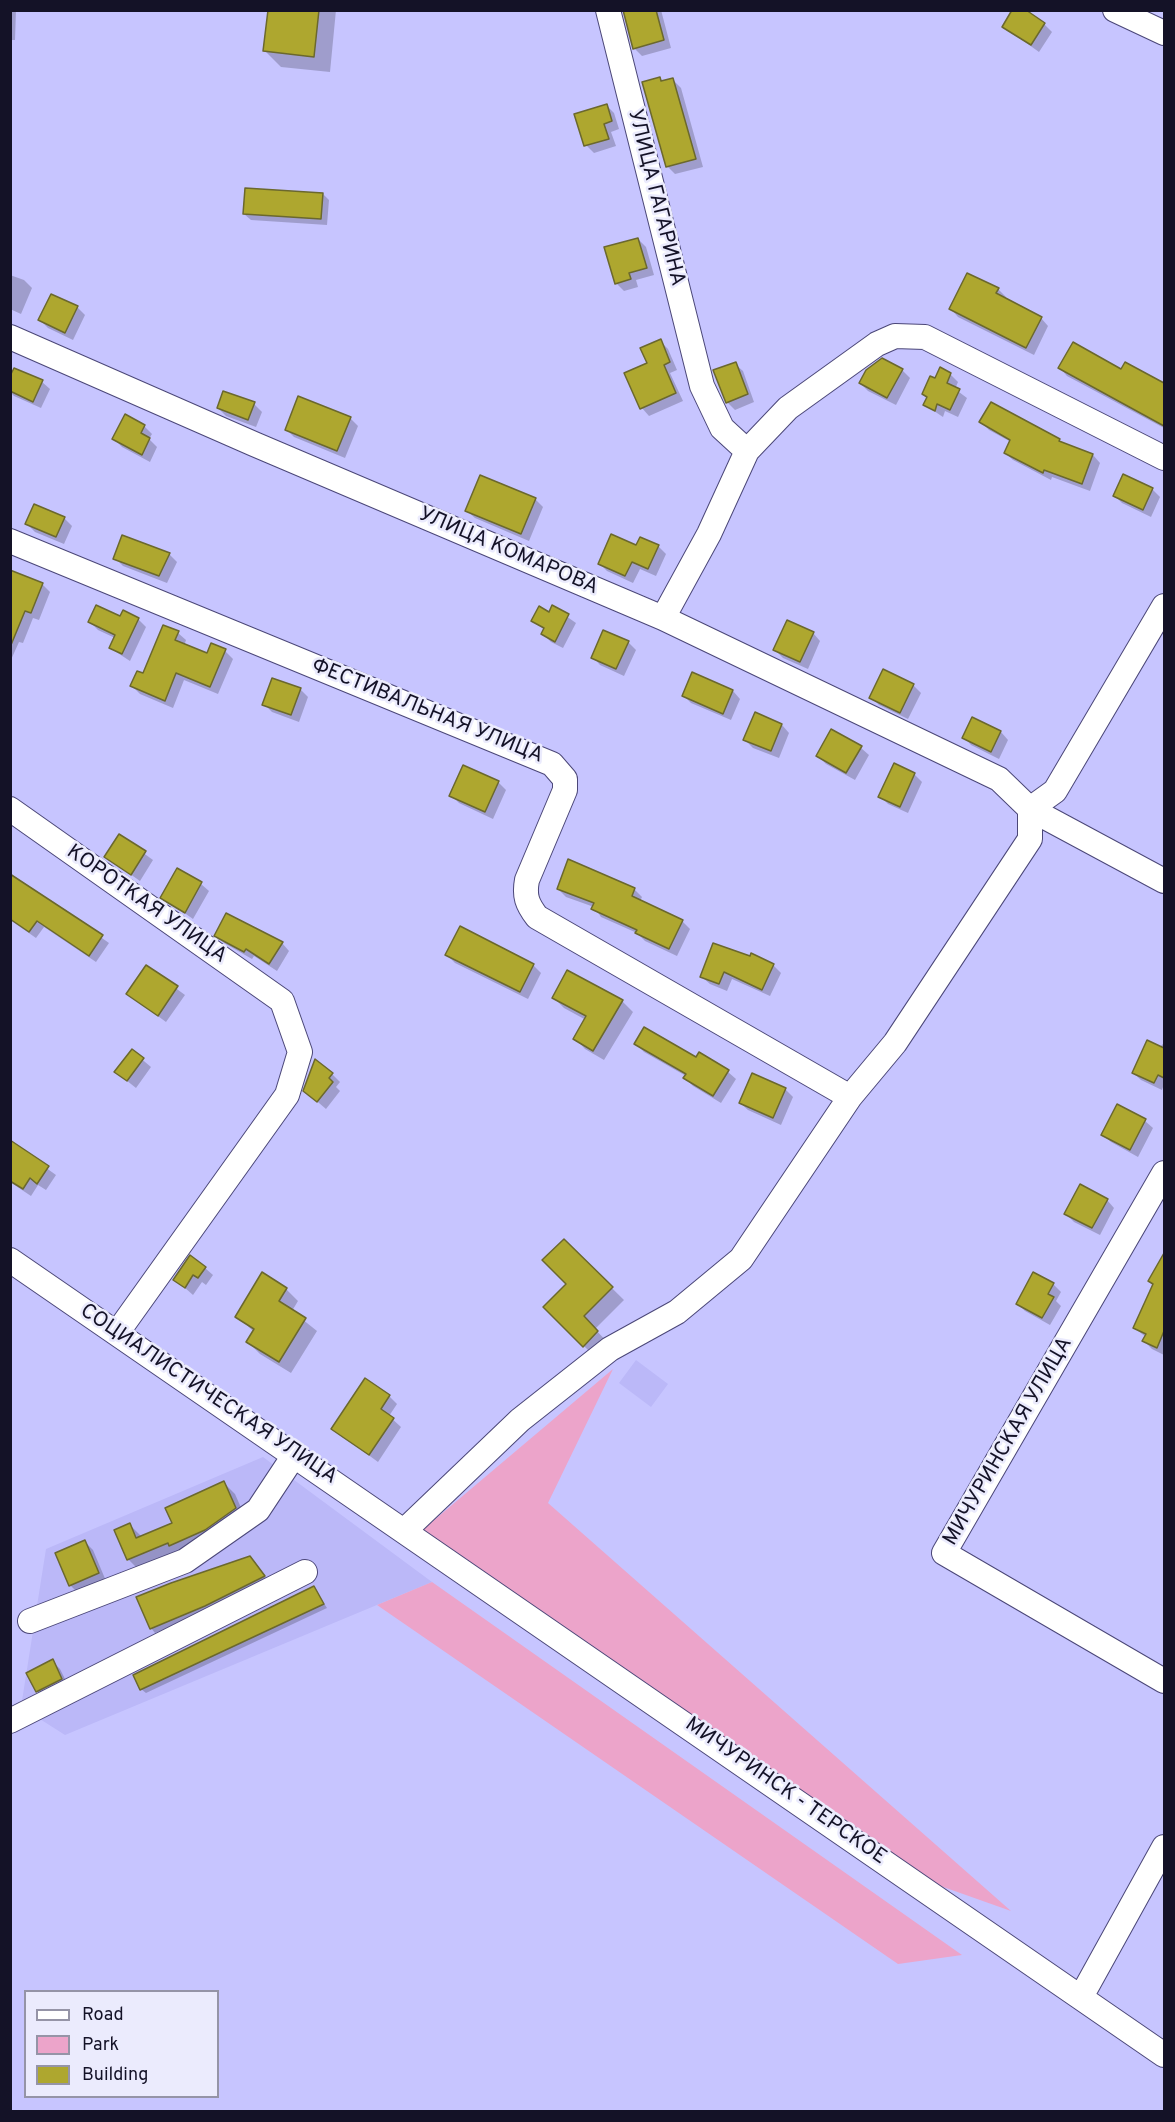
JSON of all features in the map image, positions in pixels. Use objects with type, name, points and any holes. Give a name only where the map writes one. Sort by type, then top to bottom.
[{"type":"street","name":"УЛИЦА ГАГАРИНА","points":[[608,10],[702,386],[722,428],[747,451]]},
{"type":"street","points":[[1115,10],[1164,33]]},
{"type":"street","points":[[663,618],[709,534],[747,451],[788,408],[877,344],[895,336],[925,337],[1164,458]]},
{"type":"street","name":"УЛИЦА КОМАРОВА","points":[[10,337],[265,449],[663,618],[999,779],[1030,809],[1164,881]]},
{"type":"street","name":"ФЕСТИВАЛЬНАЯ УЛИЦА","points":[[10,541],[552,764],[565,779],[565,790],[527,880],[524,894],[537,917],[850,1097]]},
{"type":"street","points":[[405,1530],[520,1420],[610,1349],[677,1312],[741,1259],[850,1097],[895,1043],[1030,840],[1030,809],[1055,791],[1164,606]]},
{"type":"street","name":"КОРОТКАЯ УЛИЦА","points":[[10,808],[282,1001],[300,1052],[287,1095],[117,1333]]},
{"type":"street","name":"МИЧУРИНСКАЯ УЛИЦА","points":[[1164,1173],[944,1553],[1164,1681]]},
{"type":"street","name":"СОЦИАЛИСТИЧЕСКАЯ УЛИЦА","points":[[10,1260],[405,1530]]},
{"type":"street","points":[[30,1621],[185,1561],[258,1510],[295,1454]]},
{"type":"street","name":"МИЧУРИНСК - ТЕРСКОЕ","points":[[405,1530],[1164,2055]]},
{"type":"street","points":[[10,1721],[305,1572]]},
{"type":"street","points":[[1081,1997],[1164,1847]]},
{"type":"shaded area","points":[[636,1360],[668,1384],[651,1407],[619,1383]]},
{"type":"shaded area","points":[[263,1457],[432,1582],[65,1735],[21,1707],[46,1549]]},
{"type":"green space","points":[[613,1369],[548,1503],[1011,1911],[932,1883],[420,1532]]},
{"type":"green space","points":[[432,1582],[962,1955],[898,1964],[377,1605]]},
{"type":"building","points":[[268,10],[319,10],[314,57],[263,51]]},
{"type":"building","points":[[623,10],[656,10],[664,40],[633,49]]},
{"type":"building","points":[[1012,10],[1026,10],[1045,23],[1031,45],[1002,27]]},
{"type":"building","points":[[660,77],[661,81],[673,78],[696,159],[666,167],[642,82]]},
{"type":"building","points":[[607,104],[612,121],[604,124],[609,139],[584,146],[574,114]]},
{"type":"building","points":[[245,188],[323,193],[321,219],[243,214]]},
{"type":"building","points":[[638,238],[647,268],[629,273],[631,279],[615,284],[604,247]]},
{"type":"building","points":[[967,273],[999,288],[996,293],[1042,317],[1026,348],[949,309]]},
{"type":"building","points":[[51,294],[78,306],[65,333],[38,320]]},
{"type":"building","points":[[661,339],[670,362],[664,365],[676,393],[640,409],[624,373],[647,363],[640,348]]},
{"type":"building","points":[[1073,342],[1121,369],[1125,362],[1164,383],[1164,426],[1058,368]]},
{"type":"building","points":[[882,358],[903,369],[887,398],[859,383],[866,370]]},
{"type":"building","points":[[736,362],[748,394],[726,403],[713,370]]},
{"type":"building","points":[[940,367],[951,373],[947,383],[960,389],[950,410],[937,404],[935,411],[923,405],[927,397],[922,394],[930,376],[935,378]]},
{"type":"building","points":[[14,368],[43,380],[33,402],[10,391],[10,376]]},
{"type":"building","points":[[223,391],[255,402],[248,420],[217,408]]},
{"type":"building","points":[[298,396],[351,417],[337,451],[285,430]]},
{"type":"building","points":[[991,402],[1060,439],[1059,441],[1093,454],[1082,484],[1044,470],[1043,473],[1004,453],[1010,440],[979,422]]},
{"type":"building","points":[[125,414],[145,425],[141,433],[150,438],[142,455],[112,439]]},
{"type":"building","points":[[1123,474],[1153,488],[1143,510],[1113,496]]},
{"type":"building","points":[[480,475],[536,498],[521,534],[465,511]]},
{"type":"building","points":[[34,504],[65,517],[56,537],[25,524]]},
{"type":"building","points":[[611,534],[636,545],[640,537],[659,545],[648,569],[632,562],[625,576],[598,564]]},
{"type":"building","points":[[122,535],[170,553],[159,576],[113,559]]},
{"type":"building","points":[[10,570],[43,583],[31,613],[25,611],[11,645]]},
{"type":"building","points":[[96,605],[120,616],[123,610],[139,618],[122,654],[109,648],[115,635],[88,622]]},
{"type":"building","points":[[552,605],[569,614],[555,642],[541,634],[544,628],[531,621],[539,606],[549,612]]},
{"type":"building","points":[[787,620],[814,632],[800,662],[773,650]]},
{"type":"building","points":[[163,625],[179,631],[175,640],[207,653],[211,643],[226,649],[210,687],[176,673],[165,701],[130,686],[137,671],[143,673]]},
{"type":"building","points":[[603,630],[629,641],[616,669],[591,658]]},
{"type":"building","points":[[883,669],[914,684],[900,713],[869,698]]},
{"type":"building","points":[[692,672],[733,690],[723,714],[682,696]]},
{"type":"building","points":[[272,678],[301,688],[291,715],[262,705]]},
{"type":"building","points":[[755,712],[782,724],[771,751],[743,740]]},
{"type":"building","points":[[972,717],[1001,731],[991,752],[962,738]]},
{"type":"building","points":[[831,729],[862,746],[846,773],[816,756]]},
{"type":"building","points":[[894,763],[915,773],[900,807],[878,797]]},
{"type":"building","points":[[463,765],[499,781],[485,812],[449,796]]},
{"type":"building","points":[[119,834],[146,851],[131,875],[104,857]]},
{"type":"building","points":[[568,859],[635,888],[632,896],[683,920],[669,949],[635,933],[637,930],[591,909],[594,903],[557,889]]},
{"type":"building","points":[[177,868],[202,882],[185,913],[160,898]]},
{"type":"building","points":[[10,874],[103,935],[89,956],[37,921],[29,932],[10,919]]},
{"type":"building","points":[[226,913],[283,942],[269,964],[246,949],[244,952],[214,936]]},
{"type":"building","points":[[460,926],[534,964],[520,992],[445,955]]},
{"type":"building","points":[[713,943],[750,956],[751,953],[774,964],[762,990],[724,972],[719,984],[700,977]]},
{"type":"building","points":[[146,965],[178,986],[158,1016],[126,994]]},
{"type":"building","points":[[567,970],[623,1000],[593,1051],[573,1039],[586,1016],[552,998]]},
{"type":"building","points":[[644,1027],[696,1057],[699,1052],[729,1070],[713,1096],[683,1078],[686,1074],[634,1044]]},
{"type":"building","points":[[1147,1040],[1164,1048],[1164,1078],[1158,1075],[1154,1083],[1132,1073]]},
{"type":"building","points":[[132,1049],[144,1058],[127,1081],[114,1072]]},
{"type":"building","points":[[315,1059],[333,1073],[329,1078],[333,1082],[317,1102],[303,1091]]},
{"type":"building","points":[[752,1073],[786,1088],[773,1118],[739,1103]]},
{"type":"building","points":[[1117,1104],[1146,1119],[1130,1150],[1101,1135]]},
{"type":"building","points":[[10,1140],[49,1166],[37,1184],[30,1178],[23,1189],[10,1181]]},
{"type":"building","points":[[1080,1184],[1108,1199],[1092,1228],[1064,1214]]},
{"type":"building","points":[[564,1239],[613,1287],[584,1316],[598,1331],[583,1347],[543,1307],[566,1284],[542,1260]]},
{"type":"building","points":[[1164,1253],[1164,1331],[1157,1348],[1142,1341],[1146,1334],[1133,1328],[1153,1284],[1148,1281]]},
{"type":"building","points":[[190,1255],[206,1267],[198,1278],[193,1275],[185,1288],[173,1280]]},
{"type":"building","points":[[262,1272],[287,1288],[279,1301],[306,1318],[279,1362],[246,1342],[254,1329],[235,1317]]},
{"type":"building","points":[[1033,1272],[1054,1283],[1048,1294],[1054,1297],[1042,1318],[1016,1304]]},
{"type":"building","points":[[365,1378],[390,1395],[381,1409],[394,1418],[369,1455],[331,1429]]},
{"type":"building","points":[[224,1481],[236,1508],[205,1530],[169,1546],[168,1543],[127,1560],[114,1530],[130,1523],[136,1538],[172,1523],[165,1508]]},
{"type":"building","points":[[85,1540],[99,1573],[69,1586],[55,1553]]},
{"type":"building","points":[[250,1556],[265,1576],[205,1606],[150,1629],[136,1597]]},
{"type":"building","points":[[314,1586],[324,1604],[140,1690],[133,1675]]},
{"type":"building","points":[[53,1659],[62,1679],[36,1692],[26,1673]]}]
